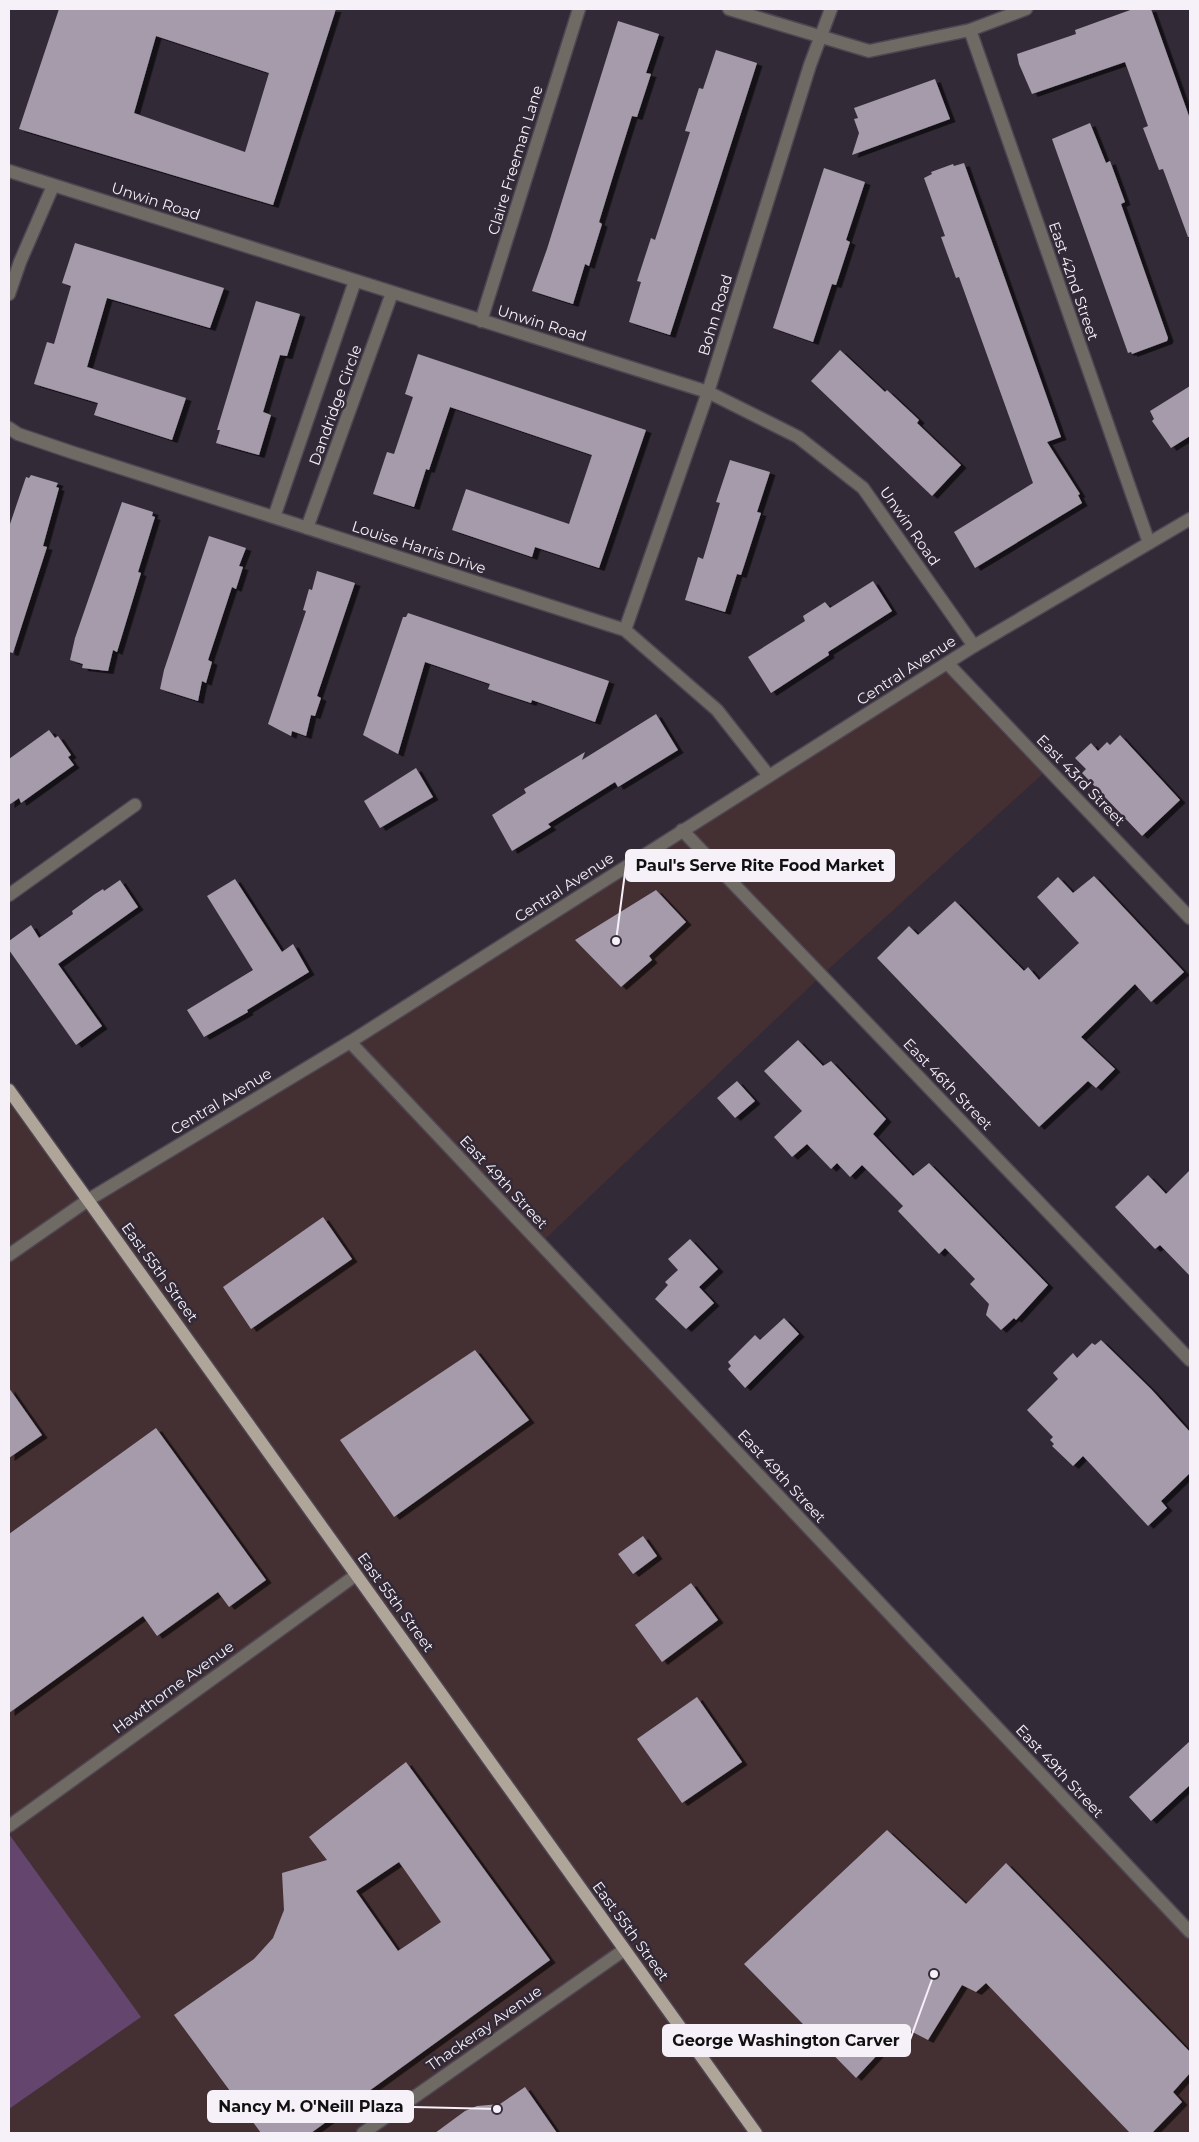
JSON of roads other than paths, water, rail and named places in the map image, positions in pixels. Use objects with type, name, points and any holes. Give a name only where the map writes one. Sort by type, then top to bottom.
[{"type":"main road","name":"East 55th Street","points":[[9,1090],[756,2133]]},
{"type":"street","name":"Claire Freeman Lane","points":[[481,321],[579,9]]},
{"type":"street","points":[[729,9],[869,51],[970,30],[1026,9]]},
{"type":"street","name":"Bohn Road","points":[[625,630],[708,392],[810,65],[822,38],[831,9]]},
{"type":"street","name":"East 42nd Street","points":[[970,30],[1149,543]]},
{"type":"street","name":"Unwin Road","points":[[9,171],[708,392],[798,437],[864,488],[974,646]]},
{"type":"street","points":[[9,294],[53,186]]},
{"type":"street","name":"Dandridge Circle","points":[[274,517],[355,281]]},
{"type":"street","name":"Dandridge Circle","points":[[308,528],[392,293]]},
{"type":"street","name":"Louise Harris Drive","points":[[9,428],[27,437],[625,630],[717,710],[770,776]]},
{"type":"street","name":"Central Avenue","points":[[9,1255],[88,1200],[350,1042],[974,646],[1190,519]]},
{"type":"street","name":"East 43rd Street","points":[[948,664],[1190,918]]},
{"type":"street","points":[[9,895],[135,804]]},
{"type":"street","name":"East 46th Street","points":[[682,830],[1190,1360]]},
{"type":"street","name":"East 49th Street","points":[[350,1042],[1190,1932]]},
{"type":"street","name":"Hawthorne Avenue","points":[[9,1826],[356,1575]]},
{"type":"street","name":"Thackeray Avenue","points":[[363,2133],[624,1950]]},
{"type":"place","name":"Paul's Serve Rite Food Market","points":[[616,941]]},
{"type":"place","name":"George Washington Carver","points":[[934,1974]]},
{"type":"place","name":"Nancy M. O'Neill Plaza","points":[[497,2109]]}]
